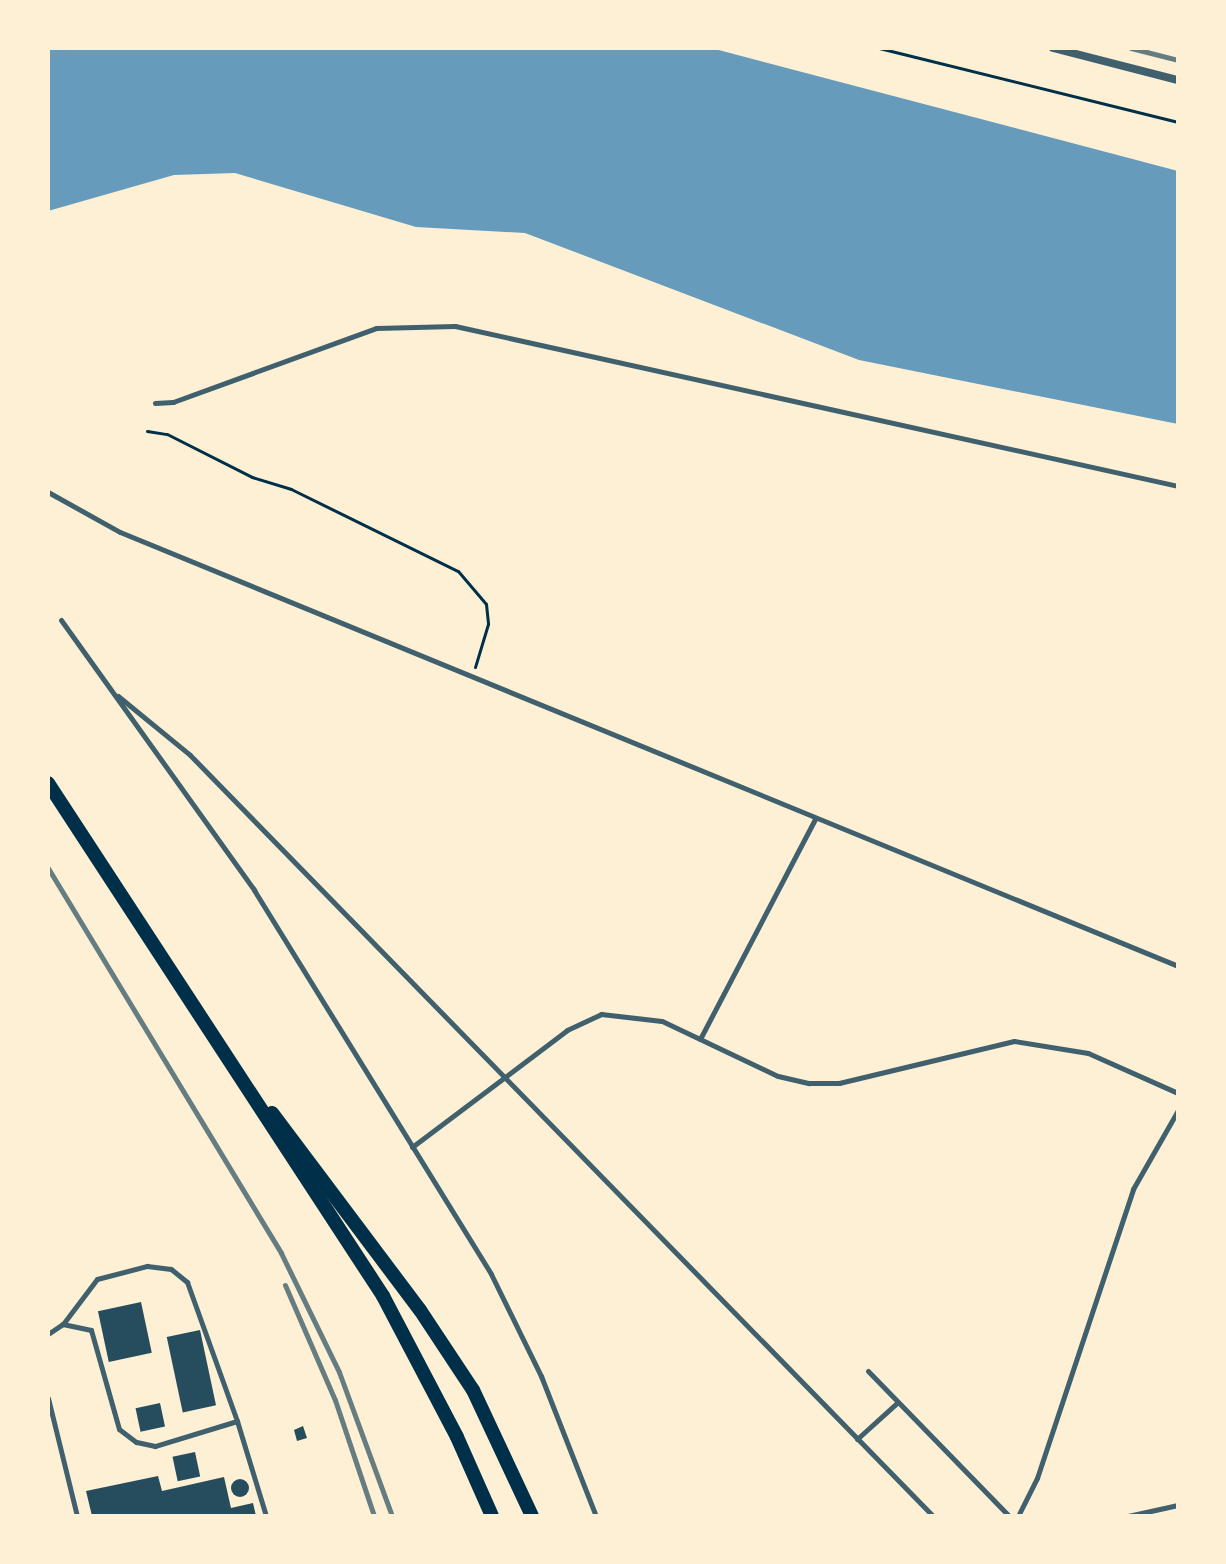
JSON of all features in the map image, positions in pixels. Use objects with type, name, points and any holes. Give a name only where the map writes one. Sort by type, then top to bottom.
[{"type":"main road","points":[[48,783],[383,1296],[457,1437],[492,1516]]},
{"type":"main road","points":[[242,1080],[308,1155],[358,1232],[420,1310],[473,1390],[532,1516]]},
{"type":"street","points":[[1053,48],[1178,80]]},
{"type":"lane","points":[[155,403],[173,402],[376,328],[455,326],[1178,486]]},
{"type":"lane","points":[[48,492],[120,532],[1178,966]]},
{"type":"lane","points":[[61,620],[254,890],[512,1313],[596,1516]]},
{"type":"lane","points":[[118,696],[190,755],[933,1516]]},
{"type":"lane","points":[[700,1039],[815,819]]},
{"type":"lane","points":[[412,1147],[507,1079],[567,1030],[601,1014],[662,1021],[778,1076],[809,1083],[839,1083],[968,1048],[1014,1041],[1057,1044],[1124,1066],[1178,1093]]},
{"type":"lane","points":[[1018,1516],[1037,1478],[1133,1189],[1178,1110]]},
{"type":"lane","points":[[48,1334],[63,1324],[97,1279],[147,1266],[171,1269],[187,1282],[237,1421],[266,1516]]},
{"type":"lane","points":[[63,1324],[91,1330],[119,1429],[136,1442],[155,1446],[237,1421]]},
{"type":"lane","points":[[868,1371],[1009,1516]]},
{"type":"lane","points":[[48,1398],[77,1516]]},
{"type":"lane","points":[[857,1439],[898,1402]]},
{"type":"lane","points":[[1128,1516],[1178,1505]]},
{"type":"path","points":[[879,48],[1178,122]]},
{"type":"path","points":[[147,431],[167,434],[252,477],[291,489],[458,571],[486,604],[488,624],[472,677]]},
{"type":"water","points":[[48,48],[711,48],[1178,171],[1178,424],[859,360],[525,233],[416,227],[235,173],[174,175],[48,211]]},
{"type":"building","points":[[141,1302],[152,1353],[109,1362],[98,1311]]},
{"type":"building","points":[[200,1330],[216,1405],[183,1412],[167,1337]]},
{"type":"building","points":[[160,1403],[165,1426],[141,1432],[136,1408]]},
{"type":"building","points":[[303,1426],[307,1438],[297,1441],[294,1430]]},
{"type":"building","points":[[195,1452],[200,1476],[178,1481],[173,1457]]},
{"type":"building","points":[[158,1476],[162,1491],[224,1477],[231,1508],[253,1503],[256,1516],[92,1516],[86,1491]]},
{"type":"building","points":[[236,1479],[244,1479],[249,1488],[247,1495],[236,1497],[231,1492],[231,1484]]},
{"type":"railway","points":[[1131,48],[1178,60]]},
{"type":"railway","points":[[48,868],[281,1253],[339,1372],[392,1516]]},
{"type":"railway","points":[[285,1285],[335,1400],[374,1516]]}]
